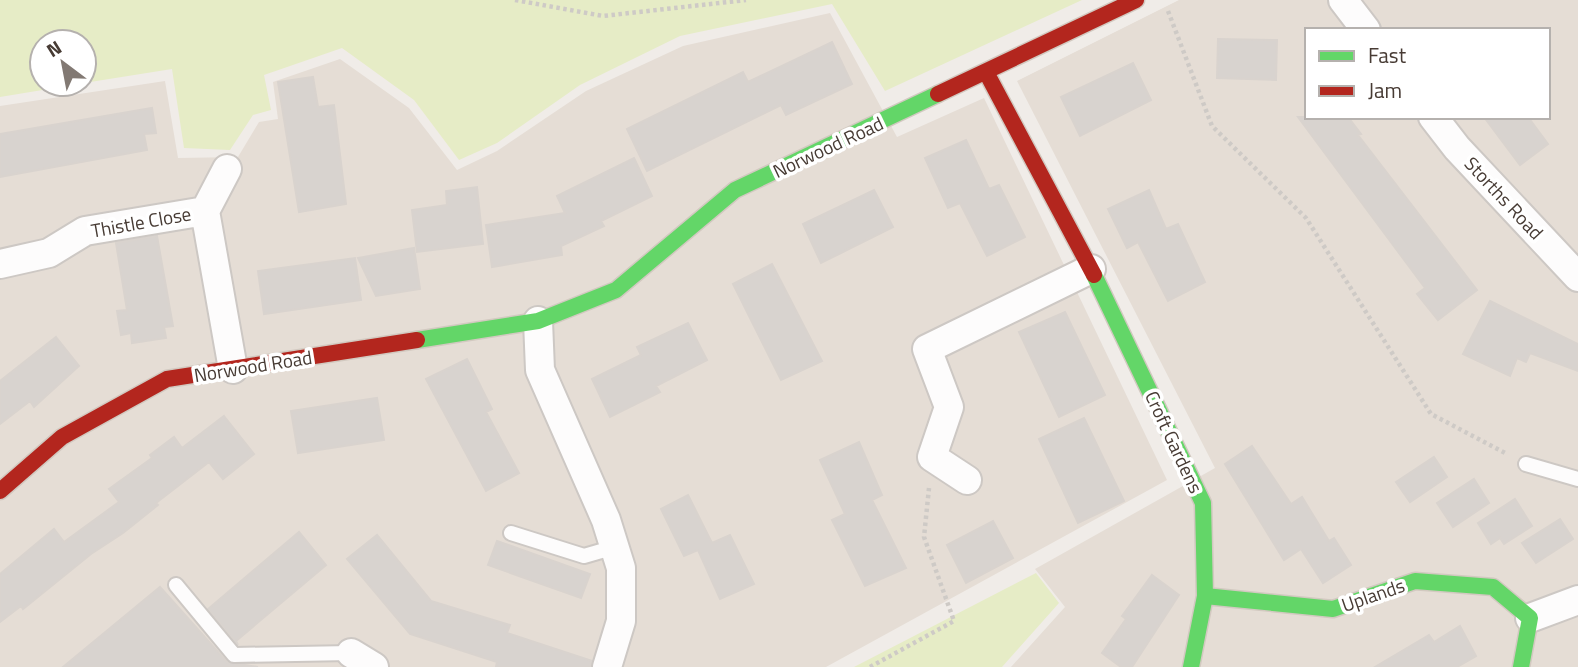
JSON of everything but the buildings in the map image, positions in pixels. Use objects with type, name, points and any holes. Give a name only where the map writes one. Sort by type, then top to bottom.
[{"type":"street","name":"Norwood Road","points":[[0,491],[62,437],[167,379],[538,321],[616,290],[735,190],[1136,0]]},
{"type":"street","points":[[1343,0],[1364,28]]},
{"type":"street","name":"Croft Gardens","points":[[986,72],[1091,269],[1203,503],[1205,596],[1191,667]]},
{"type":"street","name":"Storths Road","points":[[1435,119],[1457,148],[1578,277]]},
{"type":"street","name":"Thistle Close","points":[[227,169],[205,211],[233,369]]},
{"type":"street","name":"Thistle Close","points":[[0,264],[49,253],[85,231],[205,211]]},
{"type":"street","points":[[967,480],[932,457],[948,407],[927,348],[1091,269]]},
{"type":"street","points":[[538,321],[540,370],[606,520],[621,568],[621,621],[607,667]]},
{"type":"street","name":"Uplands","points":[[1205,596],[1333,609],[1415,581],[1493,587],[1530,618]]},
{"type":"street","points":[[1521,667],[1530,618],[1578,600]]},
{"type":"lane","points":[[1526,464],[1578,479]]},
{"type":"lane","points":[[511,533],[584,556],[615,547]]},
{"type":"lane","points":[[176,585],[234,654],[362,660]]},
{"type":"path","points":[[514,0],[603,16],[746,0]]},
{"type":"path","points":[[1164,0],[1212,126],[1306,218],[1431,414],[1526,464]]},
{"type":"path","points":[[870,667],[954,621],[924,537],[932,457]]},
{"type":"shaded area","points":[[1179,0],[1578,0],[1578,667],[1011,667],[1065,607],[1035,569],[1215,468],[1017,81]]},
{"type":"shaded area","points":[[830,13],[897,137],[984,98],[1167,480],[826,667],[0,667],[0,106],[53,98],[98,98],[98,91],[165,81],[178,158],[238,157],[259,122],[278,119],[273,82],[340,59],[409,108],[457,170],[497,151],[586,91],[683,46]]},
{"type":"green space","points":[[0,0],[1082,0],[885,91],[832,4],[680,36],[580,85],[497,143],[459,160],[414,100],[342,48],[264,75],[271,110],[253,115],[230,150],[184,148],[172,69],[98,81],[98,28],[28,28],[28,92],[0,97]]},
{"type":"green space","points":[[1036,573],[1059,603],[1002,667],[854,667]]},
{"type":"traffic: fast","points":[[417,340],[538,321],[616,290],[735,190],[938,94]]},
{"type":"traffic: fast","points":[[1094,275],[1203,503],[1205,596],[1191,667]]},
{"type":"traffic: fast","points":[[1205,596],[1333,609],[1415,581],[1493,587],[1530,618],[1521,667]]},
{"type":"traffic: jam","points":[[938,94],[1136,0]]},
{"type":"traffic: jam","points":[[986,72],[1094,275]]},
{"type":"traffic: jam","points":[[0,491],[62,437],[167,379],[417,340]]}]
